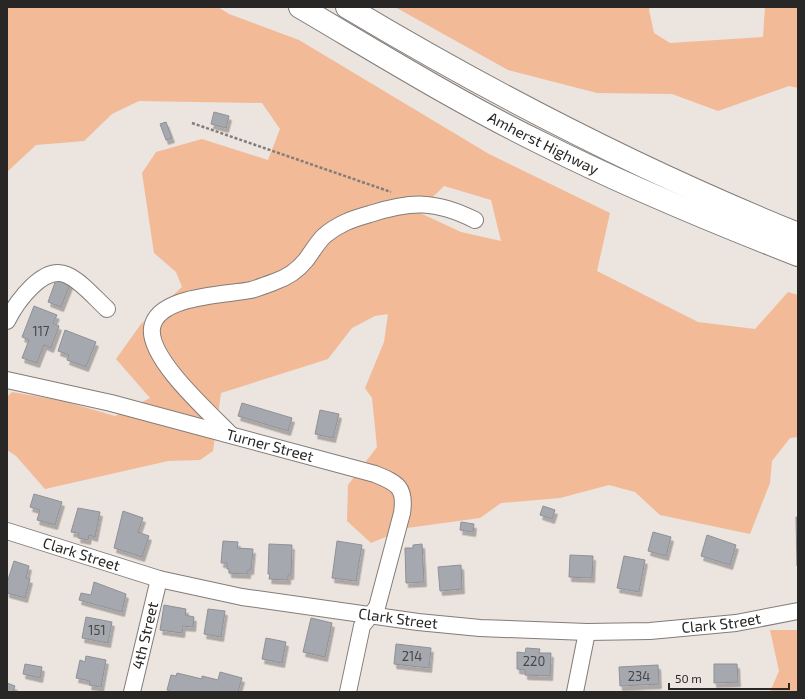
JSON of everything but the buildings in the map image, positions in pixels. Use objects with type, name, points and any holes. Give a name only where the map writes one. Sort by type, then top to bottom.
[{"type":"highway","name":"Amherst Highway","points":[[300,7],[455,98],[542,144],[630,186],[798,255]]},
{"type":"highway","name":"Amherst Highway","points":[[347,7],[407,43],[574,132],[742,211],[798,234]]},
{"type":"street","points":[[231,435],[169,370],[159,354],[152,329],[160,313],[168,307],[187,300],[251,290],[275,282],[289,275],[305,261],[322,237],[334,227],[348,220],[397,205],[435,205],[461,213],[475,220]]},
{"type":"street","points":[[7,320],[23,296],[36,283],[56,273],[66,274],[107,309]]},
{"type":"street","name":"Turner Street","points":[[7,380],[111,403],[375,474],[393,481],[400,488],[404,499],[402,513],[377,606],[362,626],[348,692]]},
{"type":"street","name":"Clark Street","points":[[7,531],[159,579],[242,597],[372,614],[418,622],[480,628],[587,632],[650,631],[736,623],[798,611]]},
{"type":"street","name":"4th Street","points":[[132,692],[159,579]]},
{"type":"street","points":[[575,692],[587,632]]},
{"type":"path","points":[[192,123],[395,193]]},
{"type":"shaded area","points":[[7,7],[218,7],[229,14],[299,40],[489,154],[610,213],[597,271],[698,322],[755,329],[788,292],[798,295],[798,437],[790,438],[772,461],[770,483],[750,534],[660,515],[635,492],[609,485],[560,498],[501,503],[480,518],[407,528],[371,543],[347,521],[348,485],[377,447],[372,398],[365,388],[384,342],[388,314],[375,316],[352,328],[328,359],[221,393],[213,451],[200,460],[168,461],[45,489],[16,456],[7,450],[7,397],[12,392],[63,401],[115,416],[150,398],[116,359],[141,324],[182,287],[176,272],[154,253],[142,173],[156,152],[202,139],[268,160],[280,129],[262,103],[139,101],[112,114],[84,141],[36,145],[7,172]],"holes":[[[444,186],[491,200],[501,241],[461,232],[418,212]]]},
{"type":"shaded area","points":[[395,7],[650,7],[649,10],[654,33],[670,43],[763,37],[765,7],[798,7],[798,88],[789,86],[718,111],[672,94],[597,93],[508,70]]},
{"type":"shaded area","points":[[770,630],[798,630],[798,692],[770,692],[779,671]]}]
